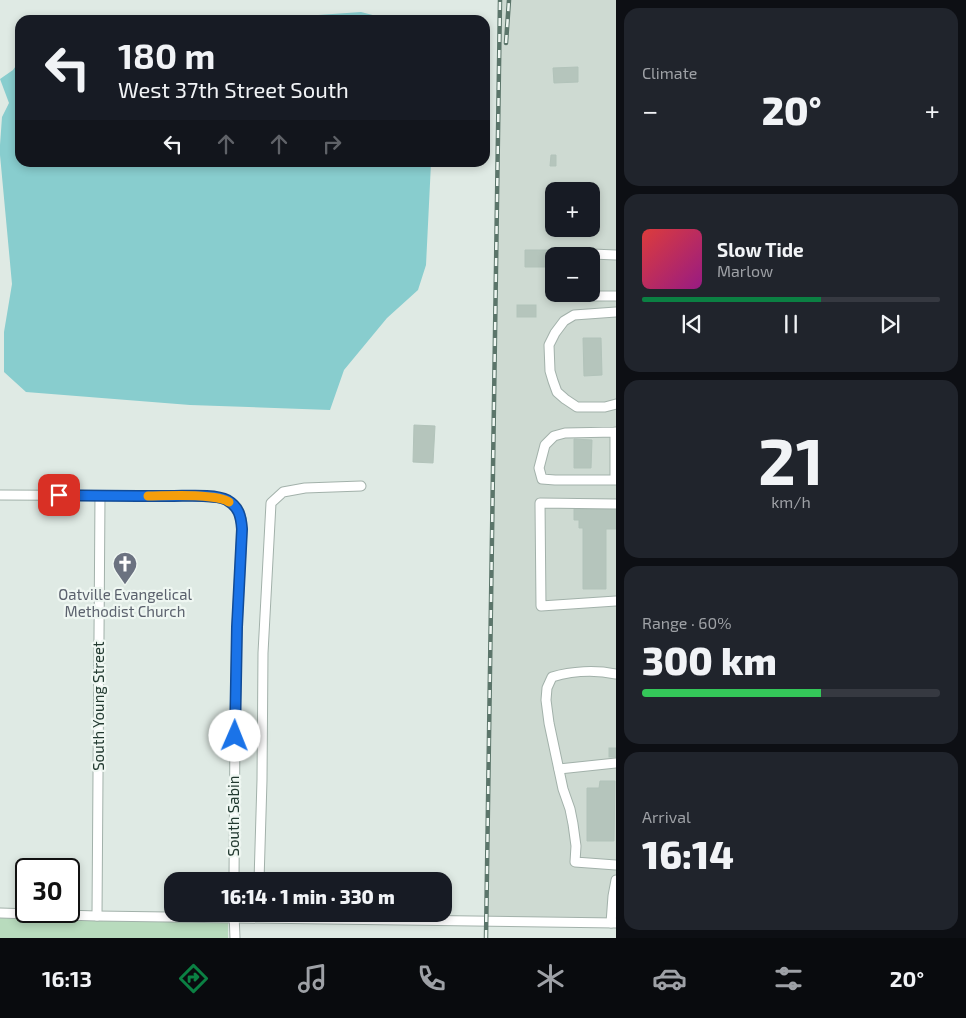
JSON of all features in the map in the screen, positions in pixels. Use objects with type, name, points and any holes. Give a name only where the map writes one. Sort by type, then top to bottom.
[{"type":"street","points":[[616,255],[592,254],[592,296],[616,296]]},
{"type":"street","points":[[616,312],[574,315],[564,321],[555,333],[549,345],[549,352],[550,371],[557,392],[565,399],[577,406],[605,407],[616,404]]},
{"type":"street","points":[[616,432],[615,480],[542,479],[539,468],[545,444],[554,436],[565,433],[616,432]]},
{"type":"street","points":[[259,872],[263,653],[271,503],[283,492],[305,488],[361,486]]},
{"type":"street","points":[[0,495],[100,496]]},
{"type":"street","name":"South Sabin","points":[[100,496],[196,496],[221,498],[233,504],[239,512],[242,529],[235,708],[234,872]]},
{"type":"street","name":"South Young Street","points":[[97,916],[100,496]]},
{"type":"street","points":[[616,504],[540,503],[540,606],[616,601]]},
{"type":"street","points":[[616,674],[604,672],[564,674],[552,677],[547,688],[546,700],[563,789],[573,824],[576,846],[575,862],[616,865]]},
{"type":"street","points":[[559,769],[616,763]]},
{"type":"street","points":[[452,920],[614,923],[613,896],[616,880]]},
{"type":"street","points":[[0,913],[164,916]]},
{"type":"street","points":[[234,922],[234,938]]},
{"type":"shaded area","points":[[499,0],[616,0],[616,924],[486,921]]},
{"type":"green space","points":[[0,918],[15,918],[15,923],[80,923],[80,918],[164,918],[164,922],[228,922],[228,938],[0,938]]},
{"type":"water","points":[[361,12],[373,15],[318,15]]},
{"type":"water","points":[[15,67],[15,167],[431,167],[426,265],[418,290],[387,318],[344,370],[330,410],[190,405],[26,392],[4,372],[4,332],[12,284],[0,155],[2,117],[9,103],[0,79]]},
{"type":"building","points":[[578,67],[578,82],[554,83],[553,68]]},
{"type":"building","points":[[551,155],[556,155],[556,166],[550,166]]},
{"type":"building","points":[[525,250],[545,250],[545,267],[525,267]]},
{"type":"building","points":[[517,305],[536,305],[536,317],[517,317]]},
{"type":"building","points":[[583,338],[601,338],[602,375],[584,376]]},
{"type":"building","points":[[414,425],[435,426],[433,463],[413,462]]},
{"type":"building","points":[[574,439],[592,440],[591,468],[574,468]]},
{"type":"building","points":[[574,509],[616,509],[616,529],[606,529],[606,589],[583,589],[583,528],[579,528],[579,520],[574,520]]},
{"type":"building","points":[[609,748],[616,748],[616,757],[609,757]]},
{"type":"building","points":[[600,781],[615,781],[614,841],[587,841],[587,788],[599,788]]},
{"type":"railway","points":[[486,938],[500,0]]},
{"type":"railway","points":[[506,43],[509,0]]},
{"type":"slow traffic","points":[[148,496],[196,496],[221,498],[229,502]]},
{"type":"place","name":"Oatville Evangelical Methodist Church","points":[[125,585]]},
{"type":"route","points":[[59,495],[196,496],[221,498],[237,508],[242,529],[237,627],[235,736]]}]
